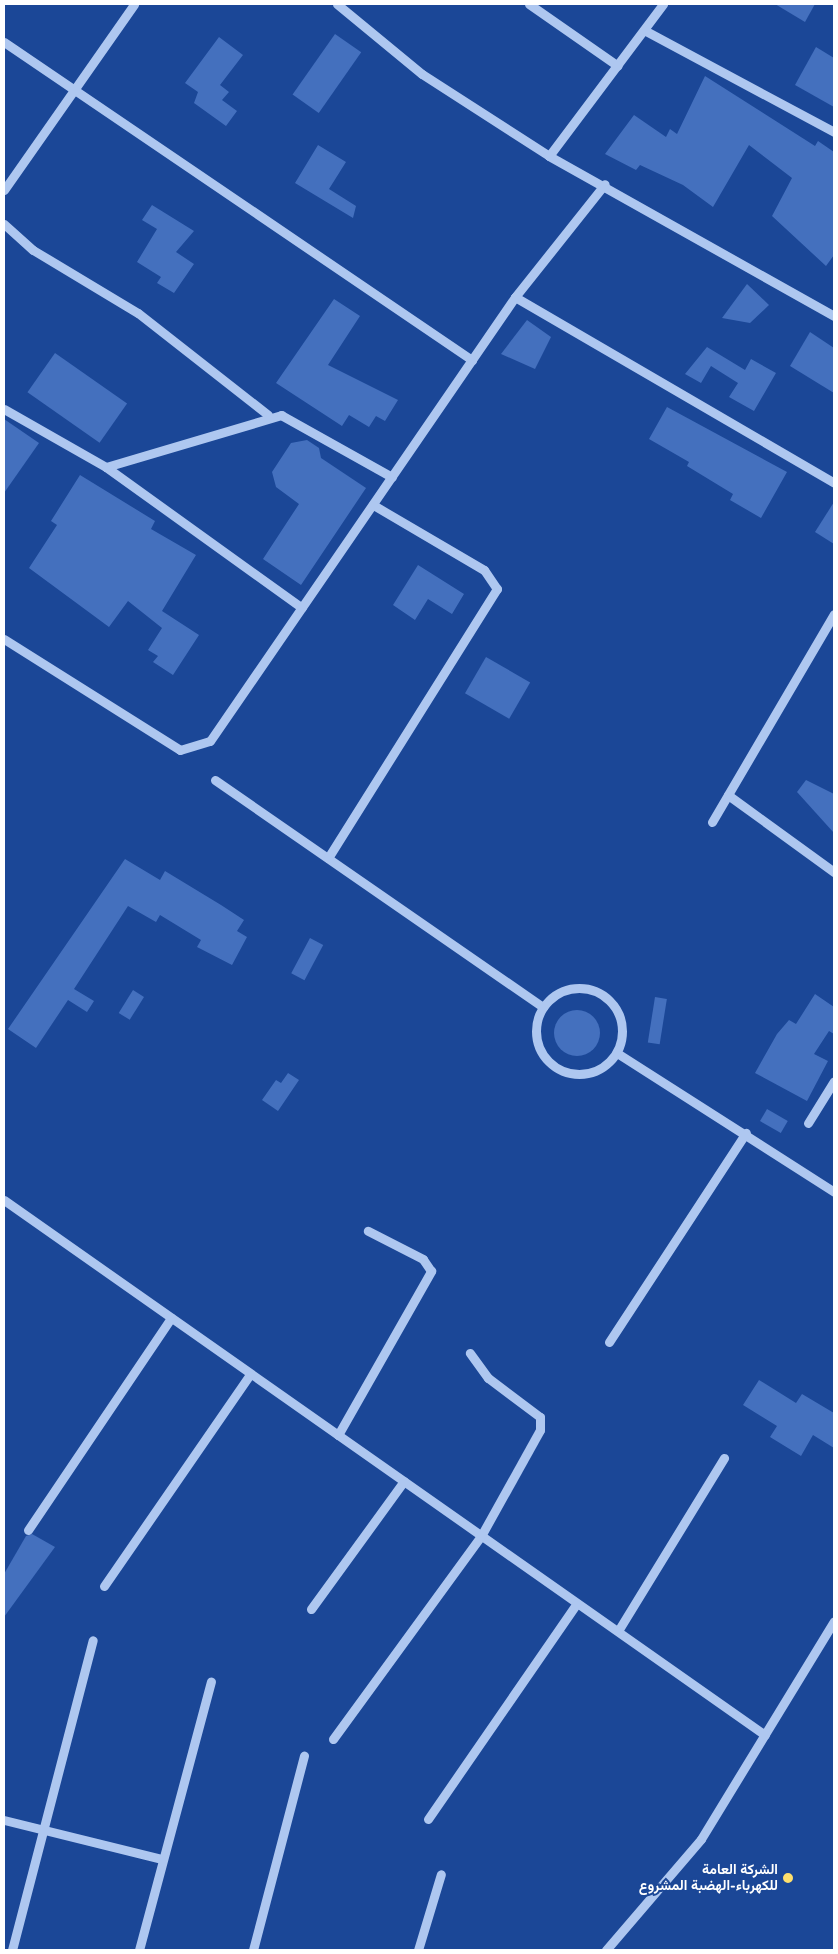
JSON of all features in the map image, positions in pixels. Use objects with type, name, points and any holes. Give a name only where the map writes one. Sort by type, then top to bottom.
[{"type":"street","points":[[4,190],[134,4]]},
{"type":"street","points":[[337,4],[422,74],[549,156],[605,184],[834,316]]},
{"type":"street","points":[[529,4],[618,66]]},
{"type":"street","points":[[549,156],[663,4]]},
{"type":"street","points":[[644,30],[834,132]]},
{"type":"street","points":[[4,42],[72,92],[472,360]]},
{"type":"street","points":[[4,639],[180,750],[210,740],[515,297],[605,184]]},
{"type":"street","points":[[4,224],[33,250],[138,313],[268,415]]},
{"type":"street","points":[[515,297],[834,483]]},
{"type":"street","points":[[4,409],[106,468],[302,608]]},
{"type":"street","points":[[106,468],[268,415],[293,419],[392,477]]},
{"type":"street","points":[[328,858],[496,589],[484,570],[373,504]]},
{"type":"street","points":[[712,822],[834,614]]},
{"type":"street","points":[[215,780],[542,1007]]},
{"type":"street","points":[[728,795],[834,872]]},
{"type":"street","points":[[576,988],[602,994],[619,1014],[622,1040],[617,1053],[608,1064],[583,1075],[556,1068],[546,1060],[537,1041],[537,1020],[542,1007],[557,994],[576,988]]},
{"type":"street","points":[[617,1053],[746,1133],[834,1192]]},
{"type":"street","points":[[808,1123],[834,1081]]},
{"type":"street","points":[[608,1342],[746,1133]]},
{"type":"street","points":[[4,1200],[765,1735]]},
{"type":"street","points":[[338,1435],[432,1271],[423,1259],[368,1231]]},
{"type":"street","points":[[28,1530],[171,1318]]},
{"type":"street","points":[[332,1739],[481,1536],[532,1447],[540,1417],[488,1378],[470,1353]]},
{"type":"street","points":[[104,1586],[250,1374]]},
{"type":"street","points":[[618,1630],[724,1458]]},
{"type":"street","points":[[311,1609],[404,1481]]},
{"type":"street","points":[[428,1819],[577,1603]]},
{"type":"street","points":[[606,1950],[701,1839],[834,1621]]},
{"type":"street","points":[[12,1950],[93,1640]]},
{"type":"street","points":[[139,1950],[211,1681]]},
{"type":"street","points":[[253,1950],[304,1756]]},
{"type":"street","points":[[4,1820],[162,1859]]},
{"type":"street","points":[[418,1950],[441,1874]]},
{"type":"building","points":[[775,4],[815,4],[805,22]]},
{"type":"building","points":[[335,34],[361,52],[319,113],[293,95]]},
{"type":"building","points":[[219,37],[243,55],[220,85],[229,92],[222,100],[237,111],[226,126],[194,103],[198,92],[185,83]]},
{"type":"building","points":[[816,47],[834,58],[834,107],[795,85]]},
{"type":"building","points":[[705,76],[815,146],[818,141],[834,152],[834,255],[826,266],[772,216],[792,178],[749,145],[713,207],[683,185],[640,165],[636,170],[605,154],[634,115],[666,137],[670,129],[677,134]]},
{"type":"building","points":[[318,145],[346,162],[329,189],[356,206],[353,218],[295,183]]},
{"type":"building","points":[[152,205],[194,231],[176,252],[194,264],[174,293],[157,283],[161,277],[137,262],[157,229],[142,220]]},
{"type":"building","points":[[747,284],[769,305],[750,323],[722,318]]},
{"type":"building","points":[[334,299],[360,316],[328,365],[398,400],[385,421],[376,416],[369,427],[349,415],[342,426],[276,383]]},
{"type":"building","points":[[527,320],[551,337],[535,369],[501,354]]},
{"type":"building","points":[[810,332],[834,348],[834,393],[790,366]]},
{"type":"building","points":[[707,347],[745,370],[751,359],[776,373],[754,411],[729,397],[738,383],[711,366],[701,383],[685,374]]},
{"type":"building","points":[[55,353],[127,403],[100,443],[27,392]]},
{"type":"building","points":[[667,407],[787,472],[761,518],[730,500],[733,494],[687,466],[689,462],[649,439]]},
{"type":"building","points":[[4,419],[39,443],[4,493]]},
{"type":"building","points":[[307,440],[319,448],[321,458],[366,488],[301,585],[263,559],[299,504],[276,487],[272,472],[291,443]]},
{"type":"building","points":[[80,475],[155,521],[151,529],[196,555],[162,611],[199,635],[173,675],[153,662],[158,656],[148,650],[162,628],[128,601],[109,627],[29,568],[57,525],[51,521]]},
{"type":"building","points":[[834,502],[834,544],[815,532]]},
{"type":"building","points":[[418,565],[464,594],[452,614],[428,599],[415,620],[393,605]]},
{"type":"building","points":[[486,657],[530,682],[509,719],[465,693]]},
{"type":"building","points":[[806,780],[834,794],[834,833],[797,792]]},
{"type":"building","points":[[125,859],[160,880],[165,871],[221,905],[244,920],[237,931],[247,937],[232,965],[197,947],[201,940],[160,915],[156,922],[128,906],[74,989],[94,1001],[87,1012],[68,1000],[36,1048],[8,1029]]},
{"type":"building","points":[[310,938],[323,945],[304,980],[291,973]]},
{"type":"building","points":[[133,990],[144,997],[130,1020],[119,1013]]},
{"type":"building","points":[[815,994],[834,1007],[834,1034],[829,1031],[814,1054],[828,1061],[807,1101],[755,1073],[777,1034],[789,1020],[796,1024]]},
{"type":"building","points":[[655,997],[667,999],[660,1044],[648,1042]]},
{"type":"building","points":[[572,1010],[582,1010],[596,1020],[600,1033],[596,1046],[590,1052],[582,1056],[572,1056],[558,1046],[554,1038],[554,1028],[564,1014]]},
{"type":"building","points":[[288,1073],[299,1080],[278,1111],[262,1100],[276,1080],[281,1083]]},
{"type":"building","points":[[767,1109],[788,1121],[781,1133],[760,1121]]},
{"type":"building","points":[[759,1380],[796,1403],[802,1394],[834,1413],[834,1448],[813,1435],[801,1456],[770,1437],[777,1426],[743,1405]]},
{"type":"building","points":[[32,1534],[55,1547],[4,1617],[4,1574],[26,1536]]},
{"type":"place","name":"الشركة العامة للكهرباء-الهضبة المشروع","points":[[788,1878]]}]
